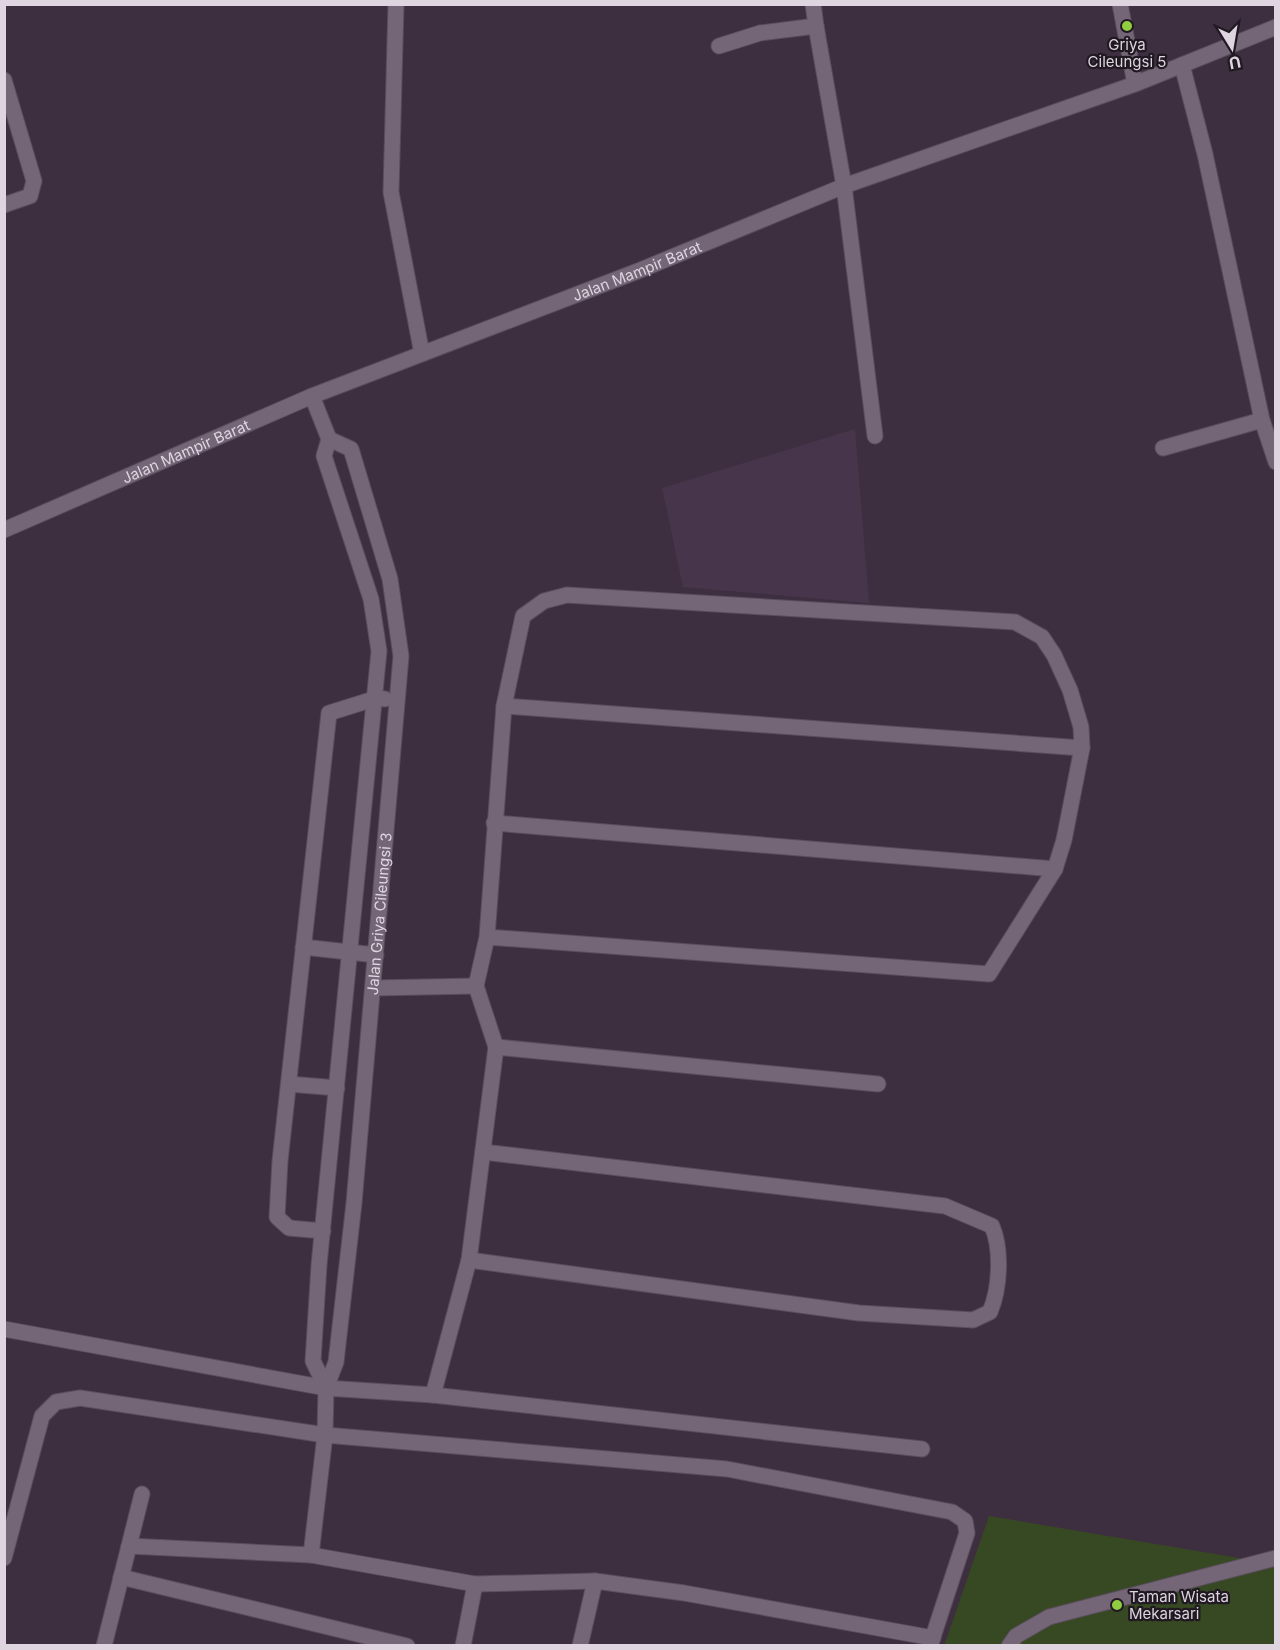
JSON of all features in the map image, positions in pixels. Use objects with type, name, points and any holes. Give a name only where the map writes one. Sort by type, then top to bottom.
[{"type":"street","points":[[396,4],[391,192],[422,354]]},
{"type":"street","points":[[813,4],[844,186],[874,436]]},
{"type":"street","points":[[1120,4],[1135,84]]},
{"type":"street","points":[[719,46],[760,33],[816,26]]},
{"type":"street","name":"Jalan Mampir Barat","points":[[4,530],[312,396],[638,271],[844,186],[1135,84],[1275,27]]},
{"type":"street","points":[[1182,65],[1205,154],[1262,420],[1275,462]]},
{"type":"street","points":[[4,80],[34,181],[30,196],[4,206]]},
{"type":"street","points":[[312,396],[329,439],[324,456],[371,599],[379,651],[323,1231],[313,1361],[326,1388]]},
{"type":"street","points":[[1163,448],[1262,420]]},
{"type":"street","name":"Jalan Griya Cileungsi 3","points":[[311,1555],[325,1430],[326,1388],[336,1362],[373,988],[401,656],[390,579],[351,449],[329,439]]},
{"type":"street","points":[[433,1395],[469,1260],[496,1047],[476,986],[487,937],[504,706],[523,616],[544,601],[567,595],[1015,622],[1042,637],[1054,655],[1070,690],[1081,727],[1082,748],[1064,840],[1055,869],[989,974],[487,937]]},
{"type":"street","points":[[323,1231],[289,1228],[277,1217],[303,947],[329,713],[376,698],[398,699]]},
{"type":"street","points":[[504,706],[1082,748]]},
{"type":"street","points":[[494,823],[1055,869]]},
{"type":"street","points":[[303,947],[376,955]]},
{"type":"street","points":[[373,988],[476,986]]},
{"type":"street","points":[[496,1047],[878,1084]]},
{"type":"street","points":[[289,1084],[337,1088]]},
{"type":"street","points":[[469,1260],[859,1313],[973,1320],[990,1312],[994,1300],[997,1238],[992,1226],[945,1206],[483,1152]]},
{"type":"street","points":[[4,1329],[326,1388],[433,1395],[922,1449]]},
{"type":"street","points":[[4,1558],[42,1416],[56,1402],[80,1398],[325,1430],[727,1469],[952,1512],[965,1521],[967,1533],[932,1642],[684,1593],[595,1581],[475,1584],[311,1555],[129,1546]]},
{"type":"street","points":[[104,1646],[142,1494]]},
{"type":"street","points":[[1010,1646],[1016,1636],[1049,1617],[1275,1558]]},
{"type":"street","points":[[121,1577],[407,1646]]},
{"type":"street","points":[[580,1646],[595,1581]]},
{"type":"street","points":[[463,1646],[475,1584]]},
{"type":"shaded area","points":[[855,429],[869,603],[683,587],[662,488]]},
{"type":"green space","name":"Taman Wisata Mekarsari","points":[[989,1516],[1275,1564],[1275,1645],[944,1646]]},
{"type":"place","name":"Griya Cileungsi 5","points":[[1127,26]]},
{"type":"place","name":"Taman Wisata Mekarsari","points":[[1117,1605]]}]
